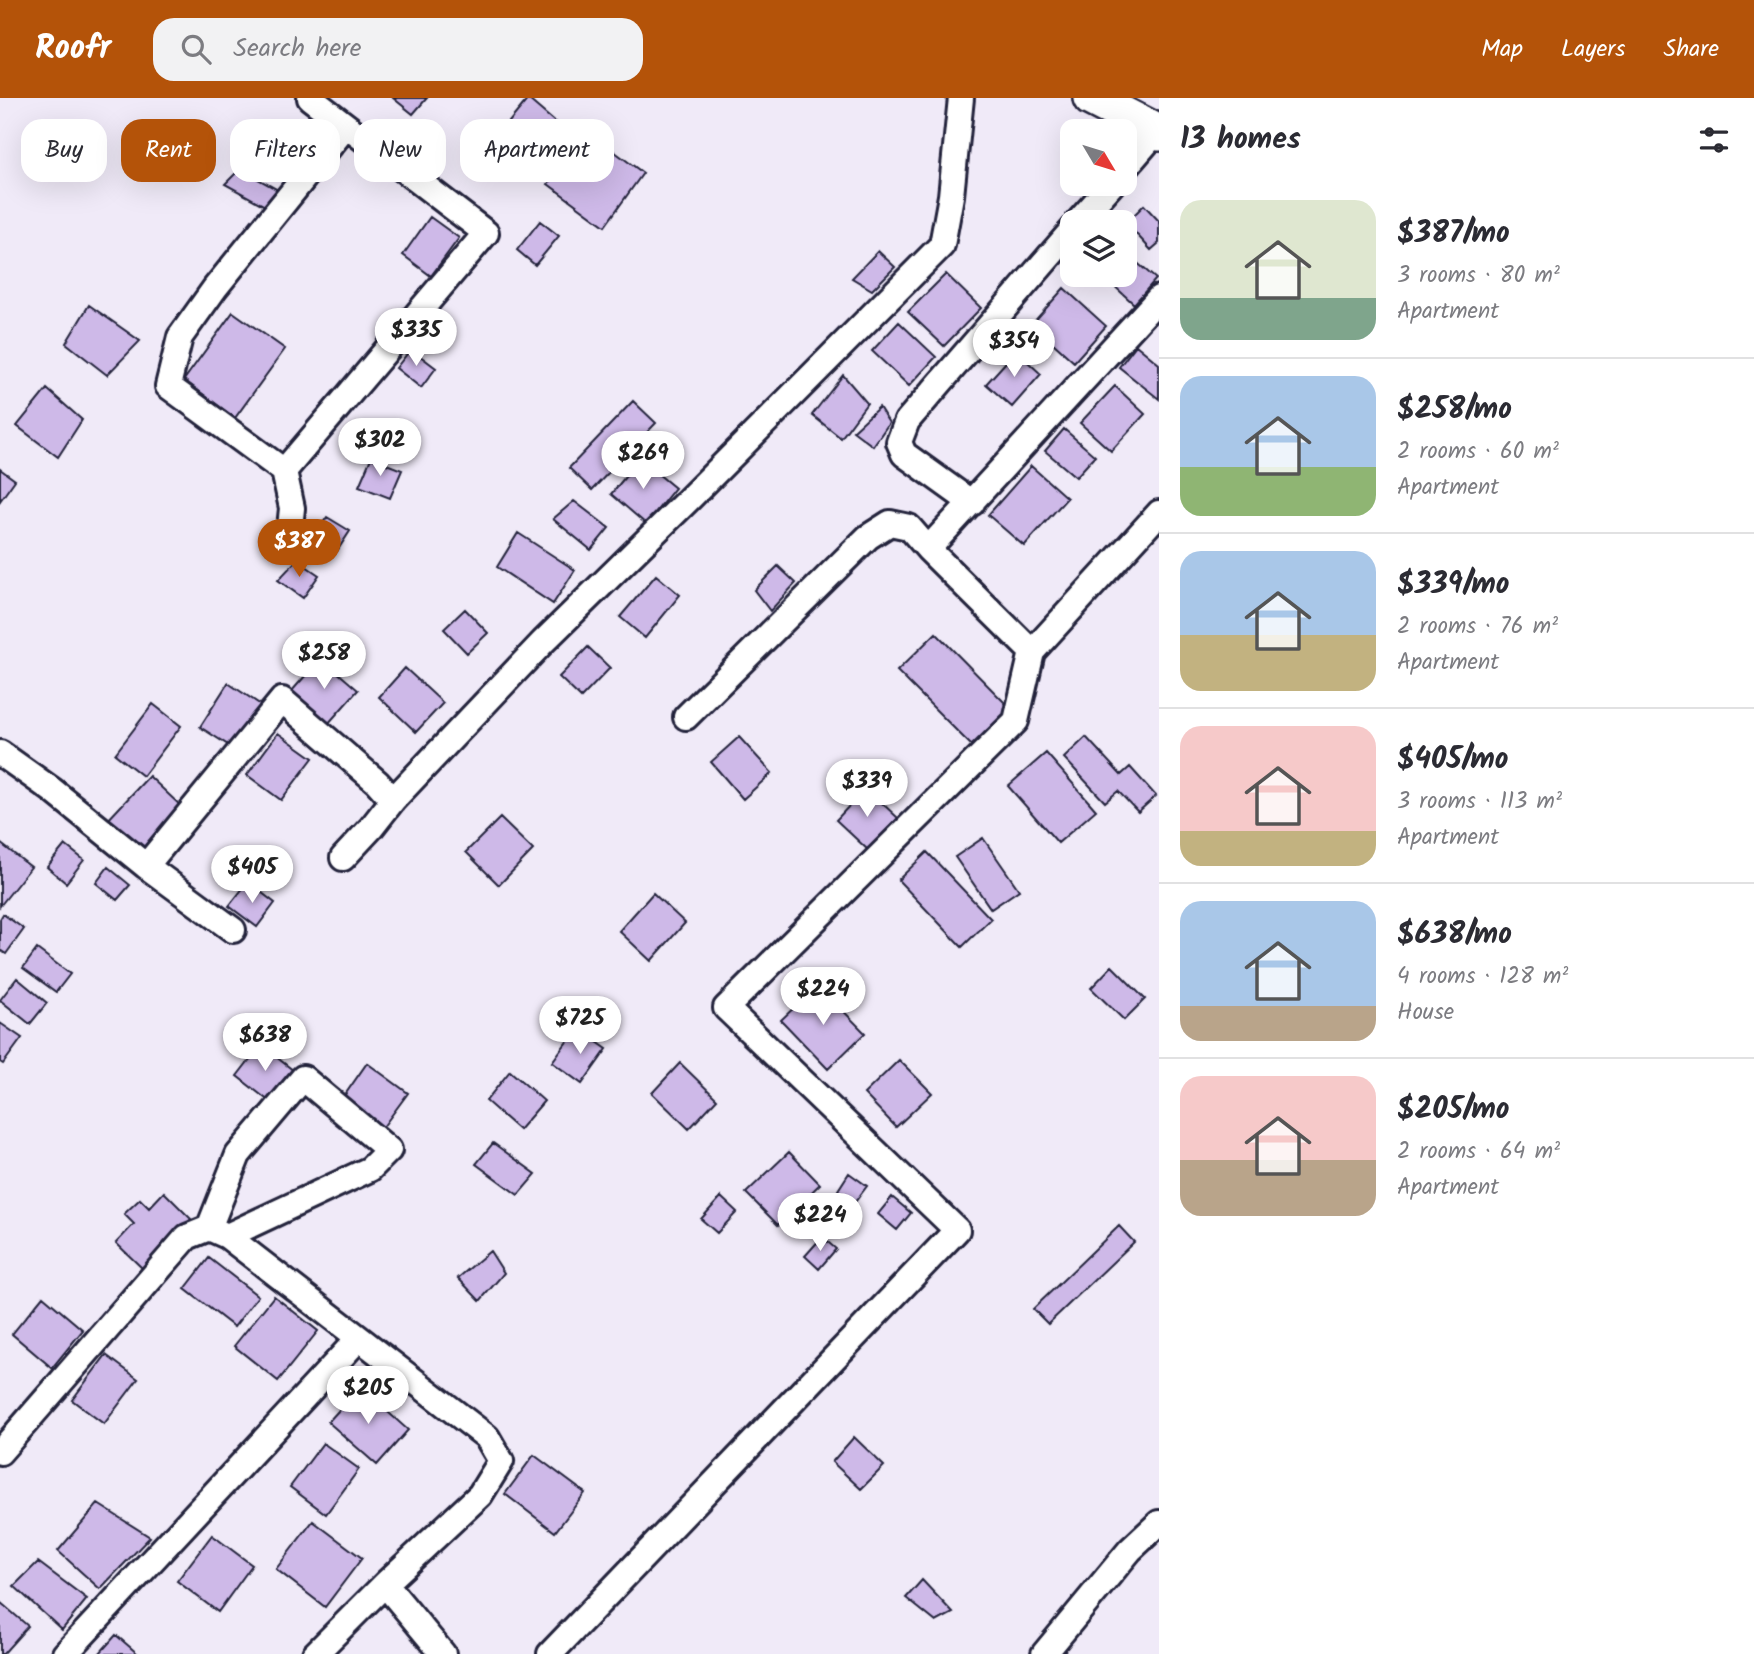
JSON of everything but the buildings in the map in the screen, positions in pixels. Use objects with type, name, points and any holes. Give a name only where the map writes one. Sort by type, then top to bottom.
[{"type":"street","points":[[285,471],[486,233],[310,98]]},
{"type":"street","points":[[343,858],[393,800],[543,642],[942,245],[951,196],[961,98]]},
{"type":"street","points":[[1091,98],[1158,133],[1138,154]]},
{"type":"street","points":[[290,528],[292,508],[285,471],[168,386],[180,337],[215,288],[346,126]]},
{"type":"street","points":[[1089,210],[1101,196]]},
{"type":"street","points":[[972,503],[904,454],[899,442],[907,421],[1060,244]]},
{"type":"street","points":[[928,549],[1159,298]]},
{"type":"street","points":[[550,1654],[957,1230],[726,1008],[1016,720],[1032,652],[1159,513]]},
{"type":"street","points":[[686,716],[869,537],[890,523],[909,527],[1032,652]]},
{"type":"street","points":[[146,866],[282,700],[377,782],[393,800]]},
{"type":"street","points":[[0,753],[233,930]]},
{"type":"street","points":[[0,1452],[187,1237],[218,1232],[370,1169],[389,1150],[303,1078],[239,1155],[218,1232]]},
{"type":"street","points":[[218,1232],[487,1437],[501,1461],[480,1495],[315,1654]]},
{"type":"street","points":[[65,1654],[359,1338]]},
{"type":"street","points":[[1044,1654],[1130,1550],[1159,1523]]},
{"type":"street","points":[[385,1584],[443,1654]]}]
